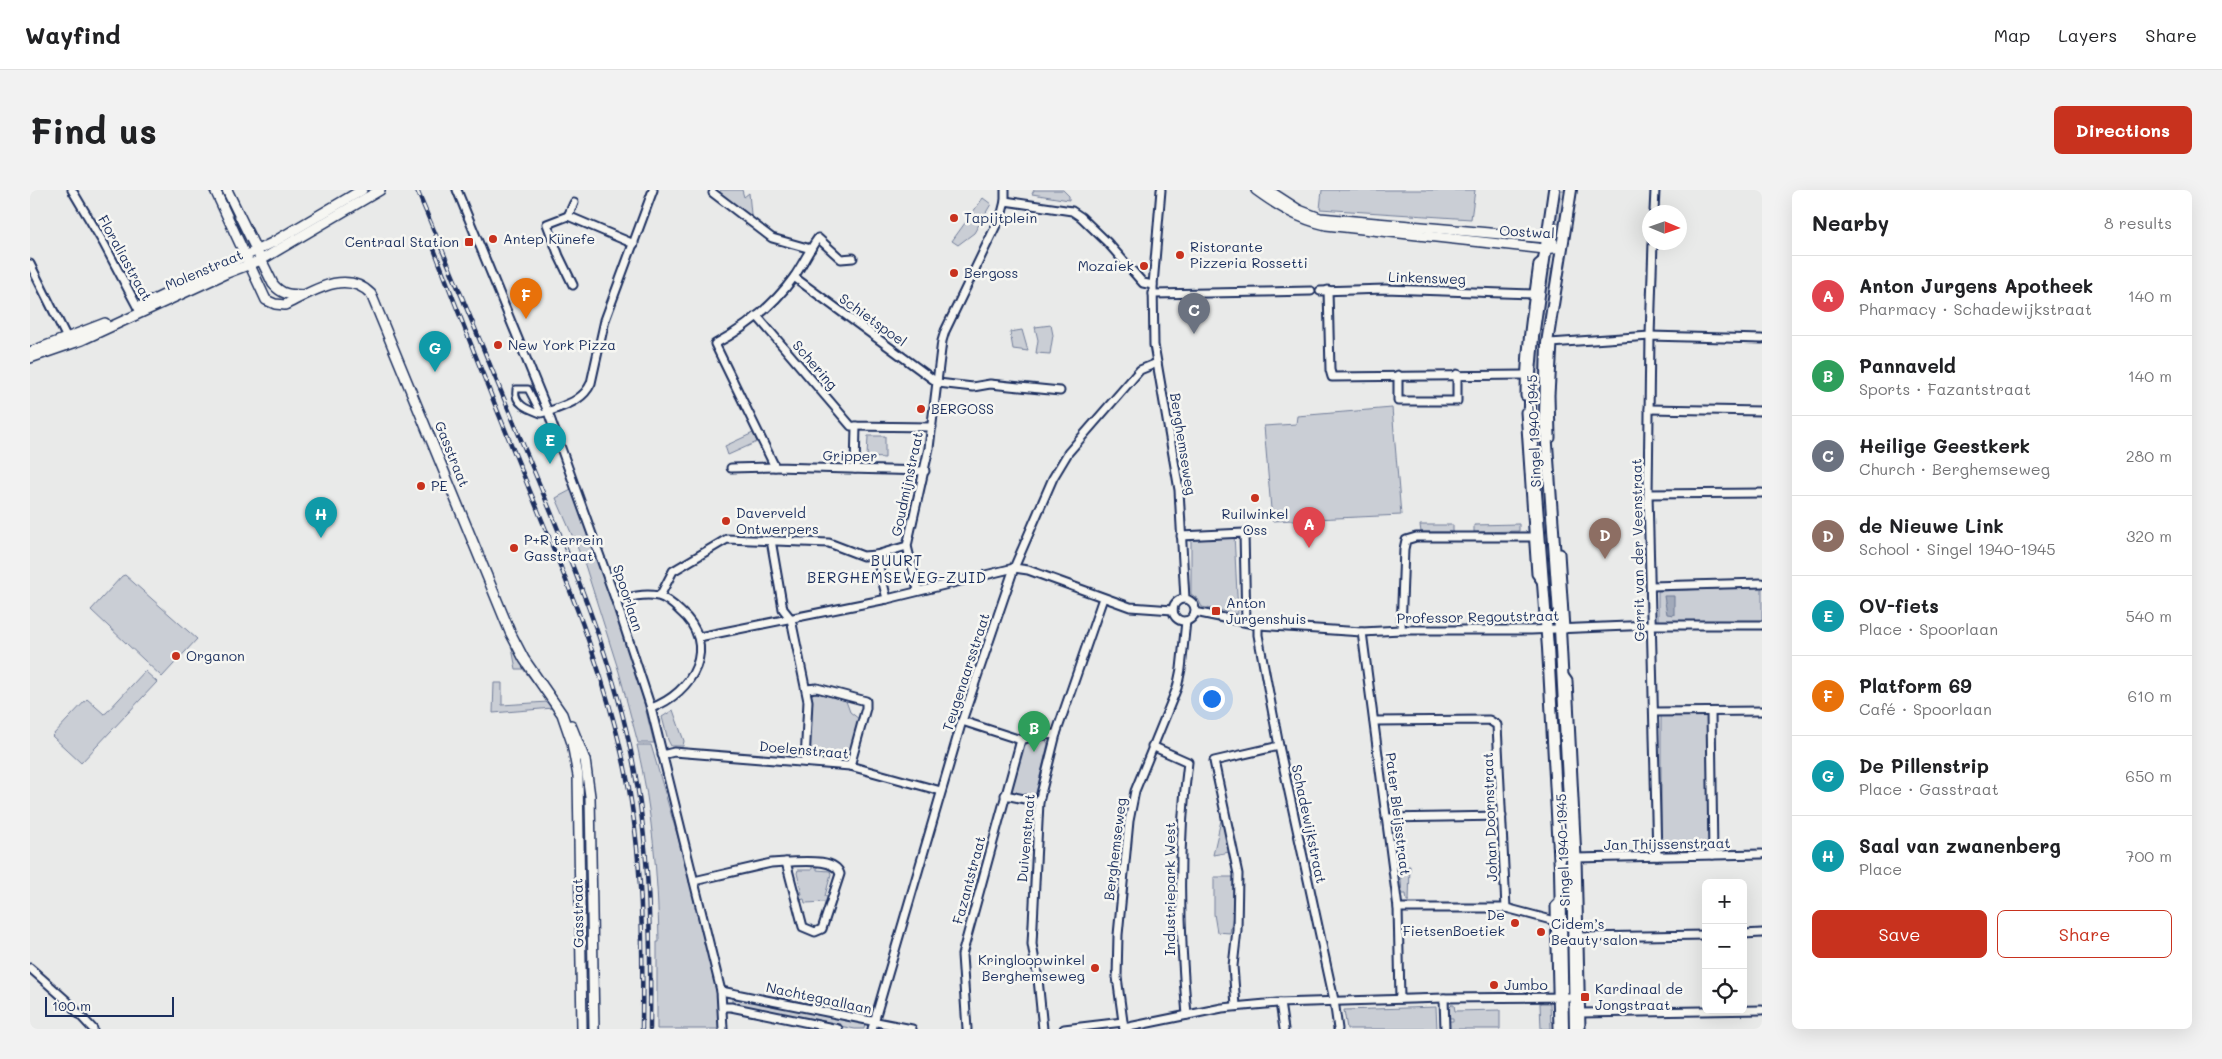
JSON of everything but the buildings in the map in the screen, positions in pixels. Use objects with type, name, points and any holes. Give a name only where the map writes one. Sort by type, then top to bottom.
[{"type":"main road","name":"Singel 1940-1945","points":[[1554,190],[1546,238],[1530,373],[1533,460],[1547,629],[1560,901],[1560,997],[1563,1029]]},
{"type":"main road","name":"Singel 1940-1945","points":[[1571,190],[1550,343],[1544,416],[1563,629],[1562,673],[1574,858],[1575,1029]]},
{"type":"street","name":"Floraliastraat","points":[[72,190],[104,244],[139,310]]},
{"type":"street","name":"Gasstraat","points":[[215,190],[266,300],[275,304],[285,305],[305,295],[345,280],[357,283],[371,294],[510,632],[524,659],[554,700],[568,728],[590,796],[594,1029]]},
{"type":"street","name":"Gasstraat","points":[[227,190],[272,284],[285,295],[305,295]]},
{"type":"street","name":"Molenstraat","points":[[139,310],[256,250],[362,190]]},
{"type":"street","name":"Molenstraat","points":[[30,358],[139,310],[261,260],[380,190]]},
{"type":"street","name":"Spoorlaan","points":[[457,190],[545,413],[616,601],[651,708],[721,991],[723,1029]]},
{"type":"street","points":[[545,413],[528,389],[516,389],[517,399],[522,406],[545,413],[581,398],[587,392],[591,384],[605,320],[653,190]]},
{"type":"street","points":[[1005,190],[1006,201],[1072,211],[1107,242],[1143,283],[1153,285]]},
{"type":"street","name":"Berghemseweg","points":[[1161,190],[1153,285],[1154,345],[1179,490],[1185,599]]},
{"type":"street","name":"Oostwal","points":[[1256,190],[1294,215],[1326,225],[1544,254],[1562,247]]},
{"type":"street","name":"Oostwal","points":[[1268,190],[1299,210],[1320,218],[1546,238],[1562,247]]},
{"type":"street","points":[[1654,205],[1655,190]]},
{"type":"street","points":[[713,193],[772,238],[811,249]]},
{"type":"street","name":"Goudmijnstraat","points":[[918,590],[907,546],[925,470],[945,331],[1006,201]]},
{"type":"street","points":[[568,216],[574,203]]},
{"type":"street","points":[[573,285],[559,256],[547,224],[568,216],[634,244]]},
{"type":"street","points":[[774,467],[715,344],[740,330],[776,298],[794,277],[818,238],[841,258],[853,258]]},
{"type":"street","name":"Gerrit van der Veenstraat","points":[[1653,250],[1648,494],[1657,856]]},
{"type":"street","name":"Singel 1940-1945","points":[[1543,584],[1536,574],[1526,437],[1525,375],[1538,264],[1544,254]]},
{"type":"street","points":[[30,265],[68,342]]},
{"type":"street","name":"Schietspoel","points":[[794,277],[938,382]]},
{"type":"street","name":"Linkensweg","points":[[1320,291],[1385,289],[1534,294]]},
{"type":"street","points":[[1328,290],[1330,370],[1332,378],[1457,374],[1525,375]]},
{"type":"street","points":[[1153,294],[1311,291]]},
{"type":"street","name":"Schering","points":[[757,316],[851,426],[856,426]]},
{"type":"street","points":[[1550,343],[1650,336],[1762,339]]},
{"type":"street","name":"Molenstraat","points":[[30,352],[57,346]]},
{"type":"street","name":"Teugenaarsstraat","points":[[873,1025],[962,721],[1014,568],[1052,478],[1068,453],[1140,370],[1157,363]]},
{"type":"street","points":[[1398,375],[1398,401],[1457,401],[1457,374]]},
{"type":"street","points":[[938,382],[972,387],[990,384],[1060,391]]},
{"type":"street","points":[[1649,409],[1762,412]]},
{"type":"street","points":[[855,469],[856,426],[932,428]]},
{"type":"street","name":"Gripper","points":[[731,468],[925,470]]},
{"type":"street","points":[[1648,494],[1762,493]]},
{"type":"street","points":[[1181,536],[1244,533],[1246,622]]},
{"type":"street","points":[[1401,630],[1406,540],[1416,537],[1533,537]]},
{"type":"street","points":[[660,596],[673,571],[727,538],[829,543],[863,556],[876,555],[907,546]]},
{"type":"street","points":[[771,540],[783,609],[791,619],[808,701],[805,762]]},
{"type":"street","points":[[876,555],[887,599]]},
{"type":"street","points":[[699,637],[887,599],[1014,568],[1028,570],[1130,607],[1173,610]]},
{"type":"street","points":[[1651,586],[1762,583]]},
{"type":"street","points":[[616,601],[634,596],[660,596],[690,619],[699,637],[698,658],[690,680],[676,694],[651,708]]},
{"type":"street","name":"Duivenstraat","points":[[1043,1029],[1032,944],[1039,802],[1056,734],[1103,598]]},
{"type":"street","points":[[1185,599],[1193,603],[1195,612],[1190,620],[1186,621],[1177,618],[1173,610],[1177,602],[1185,599]]},
{"type":"street","name":"Professor Regoutstraat","points":[[1195,612],[1258,625],[1362,632],[1563,629],[1652,625],[1762,625]]},
{"type":"street","name":"Berghemseweg","points":[[1123,1026],[1118,977],[1118,934],[1129,820],[1134,791],[1177,688],[1186,621]]},
{"type":"street","name":"Schadewijkstraat","points":[[1258,625],[1258,635],[1279,746],[1334,1000],[1338,1029]]},
{"type":"street","name":"Pater Bleijsstraat","points":[[1362,632],[1398,908],[1400,999]]},
{"type":"street","points":[[806,689],[817,688],[866,701],[866,708],[850,766]]},
{"type":"street","points":[[1654,712],[1762,711]]},
{"type":"street","points":[[1711,712],[1713,855]]},
{"type":"street","name":"Johan Doornstraat","points":[[1374,721],[1489,720],[1497,725],[1506,908]]},
{"type":"street","points":[[962,721],[1021,740],[1035,736],[1056,734]]},
{"type":"street","name":"Fazantstraat","points":[[967,1029],[962,955],[1021,740]]},
{"type":"street","name":"Industriepark West","points":[[1152,746],[1188,762],[1179,853],[1181,958],[1187,1015]]},
{"type":"street","points":[[1236,1006],[1233,966],[1237,930],[1238,874],[1214,761],[1279,746]]},
{"type":"street","name":"Doelenstraat","points":[[662,755],[674,752],[850,766],[941,791]]},
{"type":"street","name":"Gasstraat","points":[[582,1029],[579,797],[583,775]]},
{"type":"street","points":[[1005,794],[1039,802]]},
{"type":"street","points":[[579,797],[590,796]]},
{"type":"street","points":[[1386,818],[1502,816]]},
{"type":"street","name":"Jan Thijssenstraat","points":[[1574,858],[1762,854]]},
{"type":"street","name":"Singel 1940-1945","points":[[1574,858],[1579,937],[1581,1029]]},
{"type":"street","points":[[694,880],[772,863],[786,862],[822,863],[838,868],[840,874],[822,929],[815,932],[803,927],[786,862]]},
{"type":"street","name":"Singel 1940-1945","points":[[1558,1029],[1560,997],[1555,906],[1560,901]]},
{"type":"street","points":[[1398,908],[1506,908],[1555,921]]},
{"type":"street","points":[[1747,934],[1762,933]]},
{"type":"street","points":[[1579,937],[1702,935]]},
{"type":"street","points":[[30,968],[66,1000],[93,1029]]},
{"type":"street","name":"Nachtegaallaan","points":[[721,991],[873,1025],[912,1029]]},
{"type":"street","points":[[1064,1029],[1123,1026],[1236,1006],[1280,1003],[1334,1000],[1574,997]]},
{"type":"street","points":[[1444,998],[1444,1029]]},
{"type":"street","points":[[1280,1003],[1284,1029]]},
{"type":"street","name":"Nachtegaallaan","points":[[723,1007],[731,1007],[838,1029]]},
{"type":"street","points":[[1580,1013],[1762,1010]]},
{"type":"shaded area","points":[[721,190],[742,190],[744,197],[749,193],[751,214],[744,216],[718,194]]},
{"type":"shaded area","points":[[1034,190],[1063,190],[1069,196],[1069,200],[1032,194]]},
{"type":"shaded area","points":[[1322,190],[1475,190],[1471,219],[1320,209]]},
{"type":"shaded area","points":[[1558,190],[1566,190],[1560,224],[1553,222]]},
{"type":"shaded area","points":[[983,198],[991,204],[974,233],[958,245],[952,241]]},
{"type":"shaded area","points":[[1547,268],[1553,270],[1541,354],[1556,608],[1548,608],[1533,416],[1535,346]]},
{"type":"shaded area","points":[[1051,325],[1053,335],[1050,354],[1036,353],[1038,340],[1035,327]]},
{"type":"shaded area","points":[[1022,330],[1028,351],[1013,349],[1010,332]]},
{"type":"shaded area","points":[[1392,408],[1401,515],[1272,521],[1264,426],[1296,424],[1297,416]]},
{"type":"shaded area","points":[[753,433],[757,442],[728,455],[725,446]]},
{"type":"shaded area","points":[[868,436],[885,436],[885,458],[867,457]]},
{"type":"shaded area","points":[[573,489],[639,683],[654,743],[638,743],[619,672],[585,565],[556,498]]},
{"type":"shaded area","points":[[1519,524],[1519,531],[1474,532],[1474,525]]},
{"type":"shaded area","points":[[1420,525],[1453,525],[1453,532],[1421,532]]},
{"type":"shaded area","points":[[1234,534],[1238,614],[1202,607],[1198,599],[1191,594],[1191,537]]},
{"type":"shaded area","points":[[125,575],[197,639],[162,677],[91,610]]},
{"type":"shaded area","points":[[1762,587],[1762,622],[1658,623],[1658,591]]},
{"type":"shaded area","points":[[511,643],[526,670],[538,684],[536,686],[523,669],[516,669]]},
{"type":"shaded area","points":[[145,671],[157,682],[81,763],[52,736],[87,699],[104,714],[106,713]]},
{"type":"shaded area","points":[[494,683],[502,683],[502,705],[548,702],[553,708],[493,713]]},
{"type":"shaded area","points":[[815,692],[846,701],[850,712],[859,719],[848,758],[810,755],[811,696]]},
{"type":"shaded area","points":[[673,710],[684,741],[683,746],[671,746],[668,740],[662,717]]},
{"type":"shaded area","points":[[1661,714],[1708,714],[1710,851],[1661,852]]},
{"type":"shaded area","points":[[1045,738],[1048,744],[1035,797],[1011,792],[1023,747],[1030,741]]},
{"type":"shaded area","points":[[637,745],[651,745],[681,848],[719,994],[722,1029],[657,1029],[657,942],[659,942],[656,867],[647,794]]},
{"type":"shaded area","points":[[1222,816],[1230,852],[1213,855]]},
{"type":"shaded area","points":[[812,866],[817,866],[817,870],[830,871],[831,874],[825,896],[829,898],[827,902],[805,903],[804,899],[799,900],[798,895],[802,894],[798,870],[812,870]]},
{"type":"shaded area","points":[[1400,866],[1410,866],[1409,901],[1407,901],[1406,894],[1402,894]]},
{"type":"shaded area","points":[[1214,877],[1233,877],[1234,909],[1230,933],[1217,932],[1214,914]]},
{"type":"shaded area","points":[[732,995],[865,1023],[864,1029],[855,1029],[732,1004]]},
{"type":"shaded area","points":[[1540,1003],[1550,1003],[1551,1029],[1541,1029]]},
{"type":"shaded area","points":[[1454,1005],[1455,1011],[1500,1010],[1500,1029],[1449,1029],[1449,1021],[1453,1021],[1453,1018],[1449,1018],[1449,1008]]},
{"type":"shaded area","points":[[1436,1007],[1437,1029],[1347,1029],[1344,1010]]},
{"type":"water","points":[[1664,596],[1674,596],[1674,615],[1667,614]]},
{"type":"railway","points":[[417,190],[567,552],[592,616],[613,681],[630,747],[642,817],[648,887],[650,1029]]},
{"type":"railway","points":[[431,241],[572,595],[597,665],[618,737],[632,805],[639,868],[642,932],[642,1029]]},
{"type":"place","name":"Tapijtplein","points":[[954,218]]},
{"type":"place","name":"Antep Künefe","points":[[493,239]]},
{"type":"place","name":"Centraal Station","points":[[469,242]]},
{"type":"place","name":"Ristorante Pizzeria Rossetti","points":[[1180,255]]},
{"type":"place","name":"Mozaiek","points":[[1144,266]]},
{"type":"place","name":"Bergoss","points":[[954,273]]},
{"type":"place","name":"Platform 69","points":[[526,319]]},
{"type":"place","name":"Heilige Geestkerk","points":[[1194,334]]},
{"type":"place","name":"New York Pizza","points":[[498,345]]},
{"type":"place","name":"De Pillenstrip","points":[[435,372]]},
{"type":"place","name":"BERGOSS","points":[[921,409]]},
{"type":"place","name":"OV-fiets","points":[[550,464]]},
{"type":"place","name":"PE","points":[[421,486]]},
{"type":"place","name":"Ruilwinkel Oss","points":[[1255,498]]},
{"type":"place","name":"Daverveld Ontwerpers","points":[[726,521]]},
{"type":"place","name":"Saal van zwanenberg","points":[[321,538]]},
{"type":"place","name":"P+R terrein Gasstraat","points":[[514,548]]},
{"type":"place","name":"Anton Jurgens Apotheek","points":[[1309,548]]},
{"type":"place","name":"de Nieuwe Link","points":[[1605,559]]},
{"type":"place","name":"Anton Jurgenshuis","points":[[1216,611]]},
{"type":"place","name":"Organon","points":[[176,656]]},
{"type":"place","name":"Pannaveld","points":[[1034,752]]},
{"type":"place","name":"De FietsenBoetiek","points":[[1515,923]]},
{"type":"place","name":"Cidem’s Beauty salon","points":[[1541,932]]},
{"type":"place","name":"Kringloopwinkel Berghemseweg","points":[[1095,968]]},
{"type":"place","name":"Jumbo","points":[[1494,985]]},
{"type":"place","name":"Kardinaal de Jongstraat","points":[[1585,997]]},
{"type":"district","name":"BUURT BERGHEMSEWEG-ZUID","points":[[897,570]]}]
